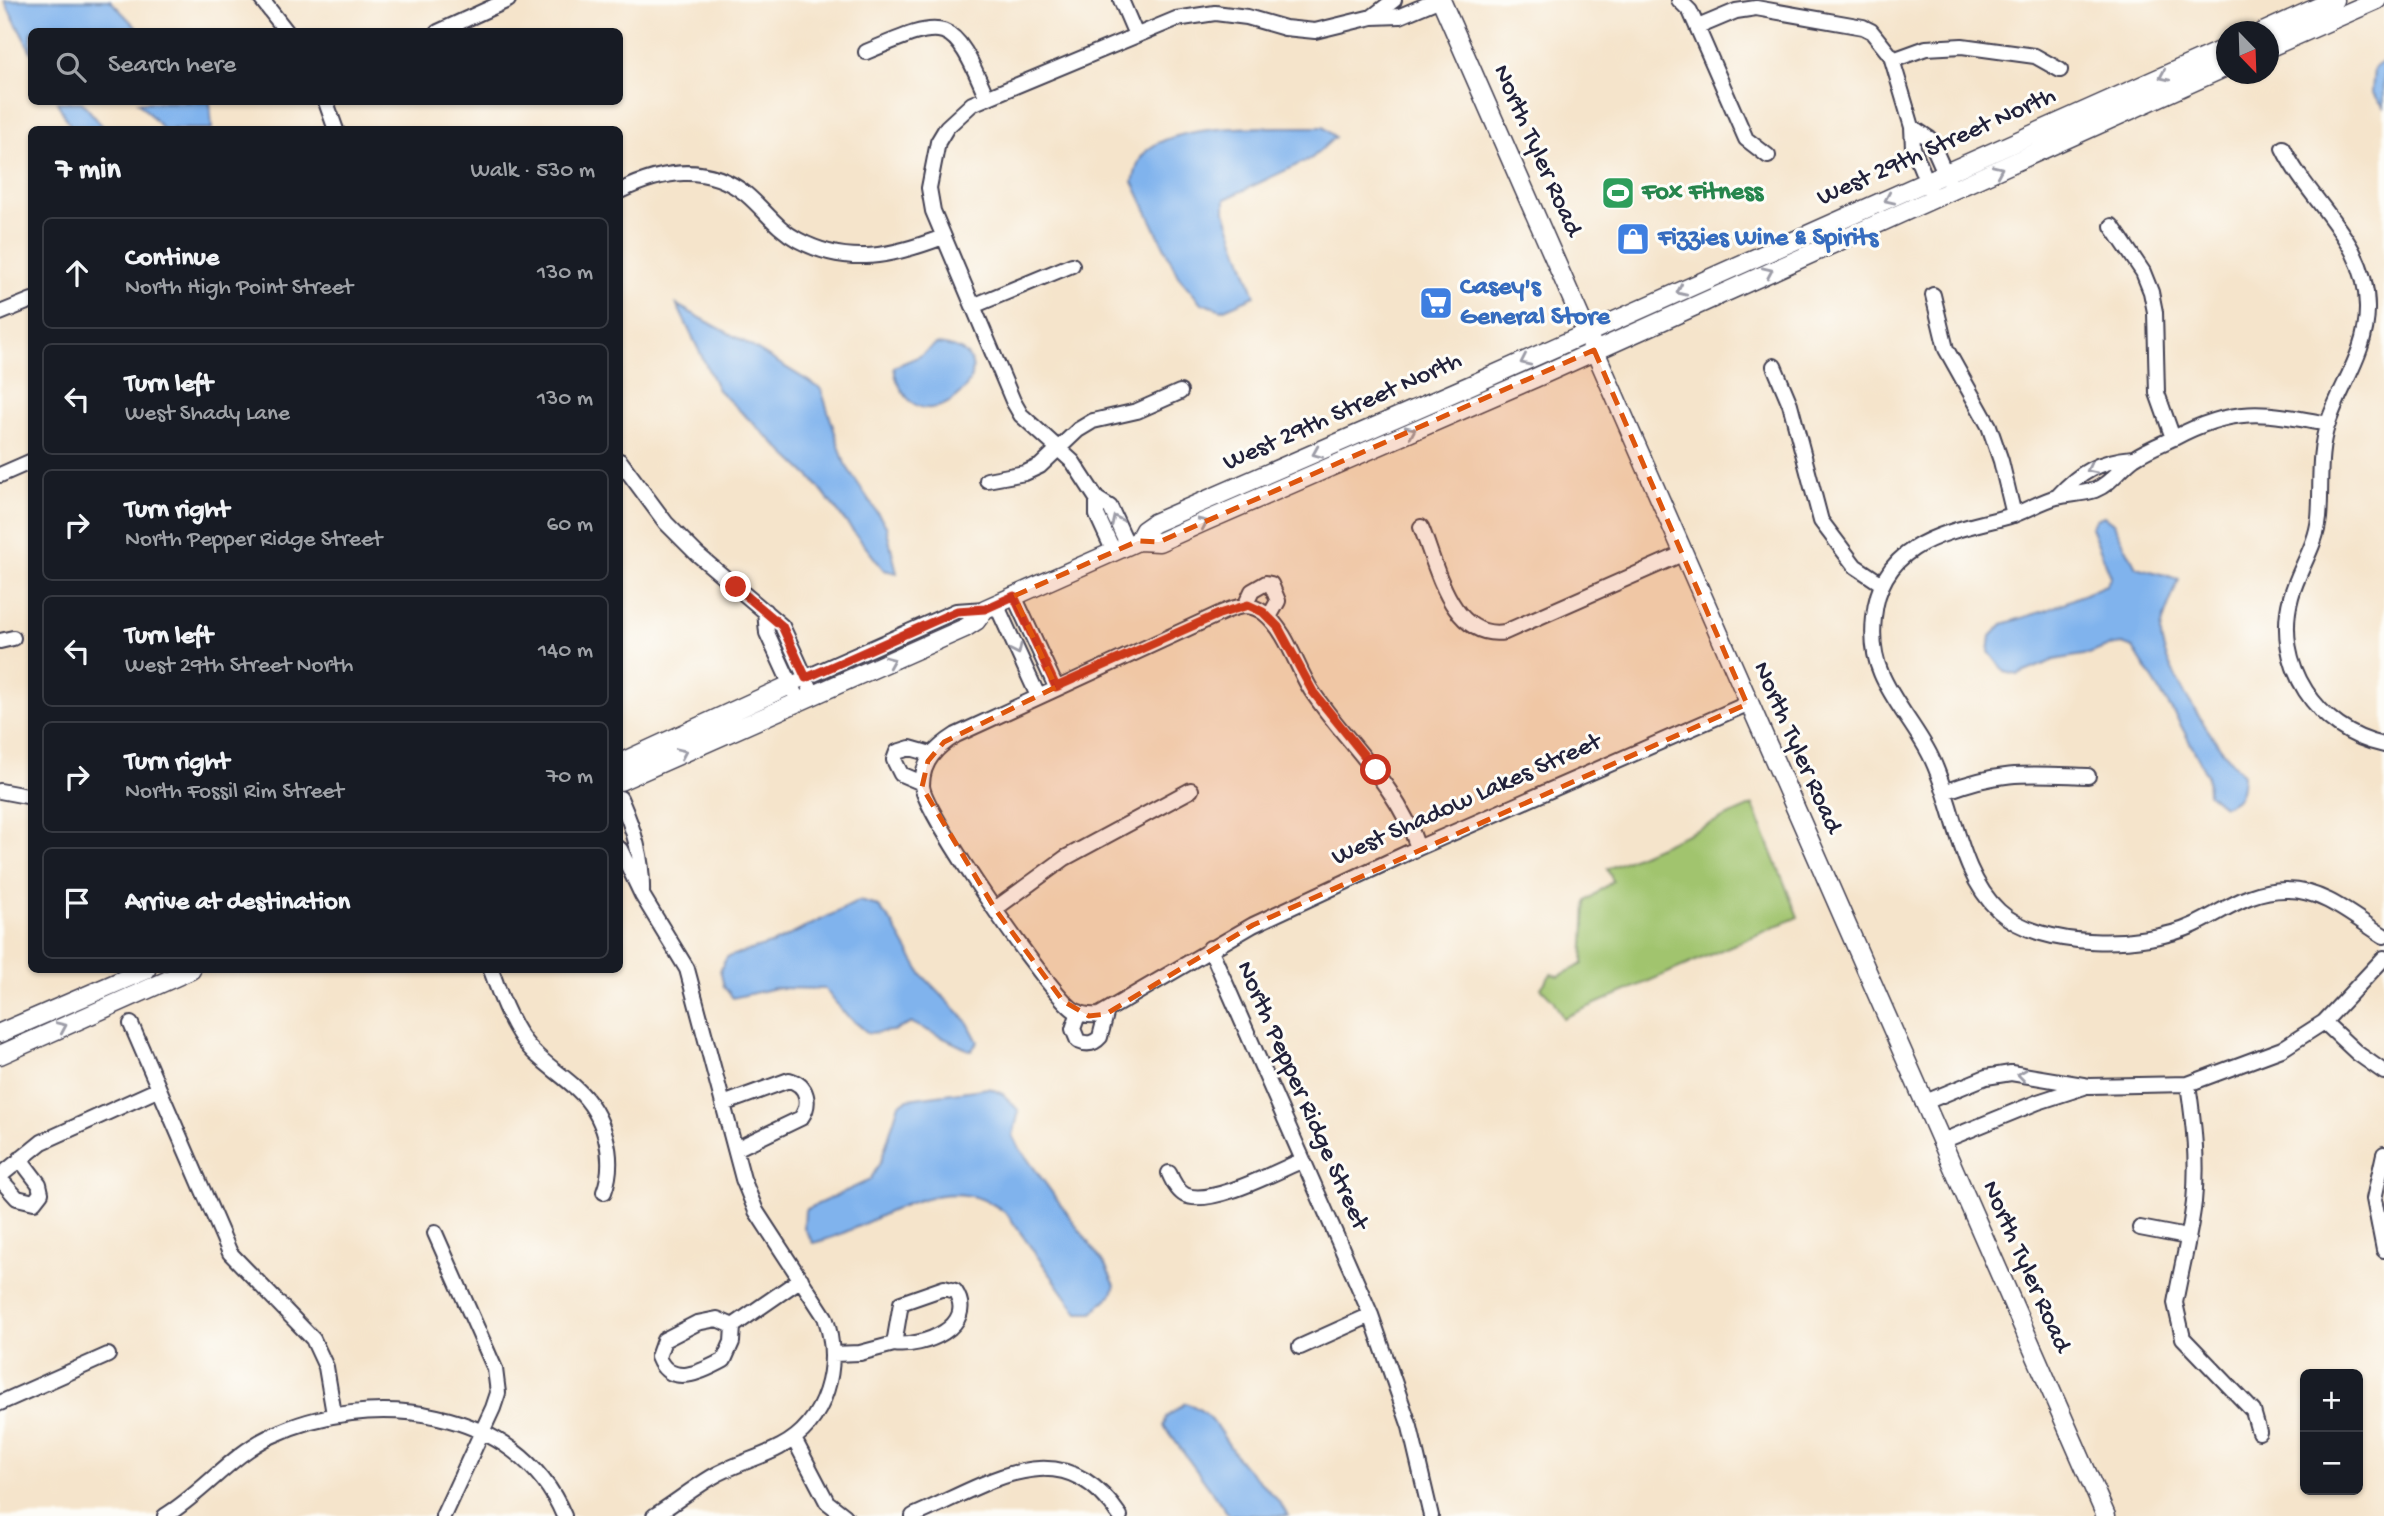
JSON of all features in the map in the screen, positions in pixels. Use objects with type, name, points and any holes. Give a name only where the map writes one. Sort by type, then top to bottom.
[{"type":"main road","name":"North Tyler Road","points":[[1440,0],[2106,1516]]},
{"type":"main road","points":[[2279,25],[2334,0]]},
{"type":"main road","points":[[2279,44],[2377,0]]},
{"type":"main road","name":"West 29th Street North","points":[[1949,182],[2216,53]]},
{"type":"main road","name":"West 29th Street North","points":[[623,762],[802,689],[965,628],[990,606],[1127,546],[1159,542],[1587,332],[2216,72]]},
{"type":"main road","name":"West 29th Street North","points":[[1380,435],[1594,350],[1930,190]]},
{"type":"main road","name":"West 29th Street North","points":[[623,779],[802,689]]},
{"type":"main road","points":[[0,1033],[139,973]]},
{"type":"main road","points":[[0,1055],[184,973]]},
{"type":"street","points":[[262,0],[284,28]]},
{"type":"street","points":[[447,28],[508,0]]},
{"type":"street","points":[[1121,0],[1136,35]]},
{"type":"street","points":[[1372,17],[1394,0]]},
{"type":"street","points":[[1127,546],[1110,507],[1097,499],[1061,449],[1021,415],[943,237],[933,211],[929,188],[936,148],[947,127],[972,104],[1176,19],[1215,13],[1247,17],[1285,28],[1315,31],[1372,17],[1400,16],[1440,0]]},
{"type":"street","points":[[1679,0],[1690,11],[1698,27],[1745,139],[1768,156]]},
{"type":"street","points":[[1698,27],[1736,11],[1756,8],[1863,27],[1882,43],[1893,60],[1912,127],[1913,148],[1930,190]]},
{"type":"street","points":[[866,52],[916,30],[932,29],[948,33],[967,51],[987,98]]},
{"type":"street","points":[[1893,60],[1926,48],[1962,46],[2035,56],[2060,70]]},
{"type":"street","points":[[327,105],[335,126]]},
{"type":"street","points":[[1912,127],[1930,139],[1949,182]]},
{"type":"street","points":[[2283,148],[2293,168],[2349,240],[2359,261],[2368,308],[2361,351],[2328,424],[2319,465],[2319,519],[2310,555],[2291,597],[2287,626],[2289,652],[2296,677],[2312,703],[2340,726],[2369,742],[2384,745]]},
{"type":"street","points":[[623,190],[649,177],[674,172],[699,173],[724,180],[745,194],[774,223],[797,240],[843,255],[862,257],[904,252],[943,237]]},
{"type":"street","points":[[2112,226],[2143,272],[2151,292],[2155,312],[2157,393],[2173,438]]},
{"type":"street","points":[[973,306],[1072,265]]},
{"type":"street","points":[[1933,295],[1947,349],[1989,426],[2014,515]]},
{"type":"street","points":[[0,313],[28,302]]},
{"type":"street","points":[[1774,366],[1790,404],[1821,521],[1855,566],[1882,584]]},
{"type":"street","points":[[986,480],[1025,473],[1040,466],[1061,449],[1078,430],[1093,421],[1137,411],[1180,391]]},
{"type":"street","points":[[2328,424],[2266,412],[2231,415],[2195,426],[2133,458],[2117,476],[2097,489],[2057,497],[2014,515],[1945,532],[1918,544],[1897,563],[1882,584],[1875,606],[1872,635],[1881,676],[1929,752],[1947,792],[1979,888],[1999,911],[2022,928],[2047,936],[2132,941],[2160,937],[2193,925],[2235,901],[2263,891],[2291,890],[2320,896],[2384,936]]},
{"type":"street","points":[[2057,497],[2076,477],[2091,468],[2107,460],[2133,458]]},
{"type":"street","points":[[0,475],[28,463]]},
{"type":"street","points":[[623,465],[666,523],[697,554],[782,626],[791,646],[802,689]]},
{"type":"street","points":[[1421,527],[1461,619],[1476,631],[1490,635],[1504,632],[1682,554]]},
{"type":"street","points":[[1245,606],[1252,591],[1266,583],[1271,584],[1278,601],[1269,617]]},
{"type":"street","points":[[1014,596],[1056,687]]},
{"type":"street","points":[[990,606],[1038,696]]},
{"type":"street","points":[[1079,1012],[1073,1029],[1078,1041],[1091,1044],[1100,1037],[1105,1014],[1089,1016],[1063,1001],[995,909],[924,798],[922,783],[931,754],[956,735],[1219,614],[1245,606],[1256,608],[1278,627],[1313,692],[1388,786],[1410,824],[1418,848]]},
{"type":"street","points":[[765,611],[767,633],[776,653],[802,689]]},
{"type":"street","points":[[776,653],[791,646]]},
{"type":"street","name":"West Shadow Lakes Street","points":[[1210,948],[1418,848],[1748,704]]},
{"type":"street","points":[[922,783],[901,774],[894,760],[897,752],[910,748],[931,754]]},
{"type":"street","points":[[1947,792],[1981,778],[2016,773],[2088,776]]},
{"type":"street","points":[[995,909],[1065,858],[1191,790]]},
{"type":"street","points":[[0,791],[28,795]]},
{"type":"street","points":[[623,806],[638,844],[643,867],[642,895]]},
{"type":"street","points":[[623,855],[642,895],[687,969],[743,1179],[756,1211],[825,1317],[832,1336],[833,1354],[832,1374],[825,1395],[813,1419],[794,1439],[711,1477],[653,1516]]},
{"type":"street","name":"North Pepper Ridge Street","points":[[1105,1014],[1210,948],[1371,1315],[1410,1427],[1431,1516]]},
{"type":"street","points":[[1923,1103],[1986,1077],[2011,1073],[2089,1086],[2188,1084],[2282,1049],[2324,1022],[2384,958]]},
{"type":"street","points":[[492,973],[521,1038],[540,1059],[589,1101],[601,1124],[611,1168],[604,1192]]},
{"type":"street","points":[[2324,1022],[2357,1053],[2384,1072]]},
{"type":"street","points":[[131,1024],[230,1253],[299,1322],[321,1353],[334,1414]]},
{"type":"street","points":[[723,1104],[789,1080],[803,1088],[807,1099],[806,1110],[801,1118],[736,1149]]},
{"type":"street","points":[[2188,1084],[2196,1138],[2194,1204],[2175,1303],[2183,1338],[2253,1411],[2259,1432]]},
{"type":"street","points":[[1940,1142],[2038,1102],[2089,1086]]},
{"type":"street","points":[[20,1159],[39,1184],[41,1193],[34,1202],[17,1198],[0,1177],[20,1159],[42,1142],[159,1089]]},
{"type":"street","points":[[2384,1154],[2374,1199],[2384,1250]]},
{"type":"street","points":[[1169,1173],[1175,1185],[1186,1195],[1198,1197],[1220,1194],[1301,1160]]},
{"type":"street","points":[[2140,1228],[2187,1237]]},
{"type":"street","points":[[435,1233],[495,1369],[498,1393],[443,1516]]},
{"type":"street","points":[[733,1326],[717,1319],[706,1320],[671,1334],[659,1348],[661,1366],[673,1375],[683,1376],[718,1363],[729,1351],[733,1326],[801,1279]]},
{"type":"street","points":[[833,1354],[860,1353],[894,1344],[904,1346],[950,1329],[959,1321],[963,1308],[956,1291],[933,1290],[901,1303],[894,1344]]},
{"type":"street","points":[[1300,1346],[1371,1315]]},
{"type":"street","points":[[0,1403],[108,1355]]},
{"type":"street","points":[[165,1516],[189,1502],[244,1452],[261,1441],[311,1419],[334,1414],[394,1410],[458,1422],[502,1443],[531,1466],[550,1489],[564,1516]]},
{"type":"street","points":[[794,1439],[827,1502],[845,1516]]},
{"type":"street","points":[[913,1516],[1016,1473],[1042,1467],[1082,1475],[1104,1492],[1120,1516]]},
{"type":"highlighted area","points":[[1594,350],[1747,704],[1253,925],[1106,1014],[1089,1016],[1063,1001],[995,909],[922,787],[928,761],[944,742],[1056,687],[1014,596],[1138,541],[1159,542]]},
{"type":"green space","points":[[1753,805],[1798,917],[1563,1018],[1553,1000],[1541,988],[1551,974],[1559,976],[1583,964],[1586,901],[1613,881],[1607,869]]},
{"type":"water","points":[[4,0],[110,0],[137,28],[28,28],[28,46]]},
{"type":"water","points":[[2384,61],[2384,107],[2372,92],[2374,68]]},
{"type":"water","points":[[59,105],[85,105],[102,126],[70,126]]},
{"type":"water","points":[[141,105],[210,105],[212,126],[160,126]]},
{"type":"water","points":[[1254,127],[1323,127],[1335,137],[1312,158],[1225,199],[1225,212],[1255,296],[1222,310],[1201,303],[1178,276],[1133,182],[1142,156],[1155,144],[1199,131]]},
{"type":"water","points":[[677,305],[743,341],[821,389],[845,464],[886,526],[897,573],[884,570],[812,479],[718,390]]},
{"type":"water","points":[[936,344],[960,350],[971,361],[972,375],[964,389],[951,401],[936,407],[920,407],[901,389],[894,367],[920,356]]},
{"type":"water","points":[[2104,516],[2113,523],[2136,567],[2179,579],[2165,615],[2161,636],[2182,689],[2207,729],[2243,775],[2239,795],[2229,804],[2223,806],[2208,794],[2207,775],[2178,720],[2133,648],[2122,644],[2109,646],[2089,654],[2054,660],[2018,675],[2005,672],[1989,652],[1991,636],[2003,624],[2047,610],[2106,585],[2111,577],[2091,527],[2096,519]]},
{"type":"water","points":[[859,901],[878,906],[892,923],[922,975],[967,1021],[978,1042],[971,1051],[912,1023],[893,1031],[868,1033],[843,1012],[825,989],[775,988],[733,998],[724,987],[720,970],[727,957],[774,943]]},
{"type":"water","points":[[989,1088],[1003,1094],[1019,1111],[1013,1136],[1018,1146],[1105,1265],[1115,1285],[1112,1294],[1092,1313],[1078,1313],[1007,1214],[983,1199],[959,1194],[934,1196],[910,1203],[837,1236],[813,1243],[804,1228],[805,1210],[870,1180],[881,1161],[899,1104],[908,1099]]},
{"type":"water","points":[[1185,1403],[1196,1407],[1211,1420],[1234,1454],[1277,1500],[1288,1516],[1229,1515],[1164,1426],[1166,1418]]},
{"type":"place","name":"Fox Fitness","points":[[1618,193]]},
{"type":"place","name":"Fizzies Wine & Spirits","points":[[1633,239]]},
{"type":"place","name":"Casey's General Store","points":[[1436,303]]},
{"type":"route","points":[[736,587],[782,626],[806,678],[957,611],[985,609],[1014,596],[1056,687],[1219,614],[1248,605],[1263,612],[1278,627],[1313,692],[1332,719],[1376,770]]}]
